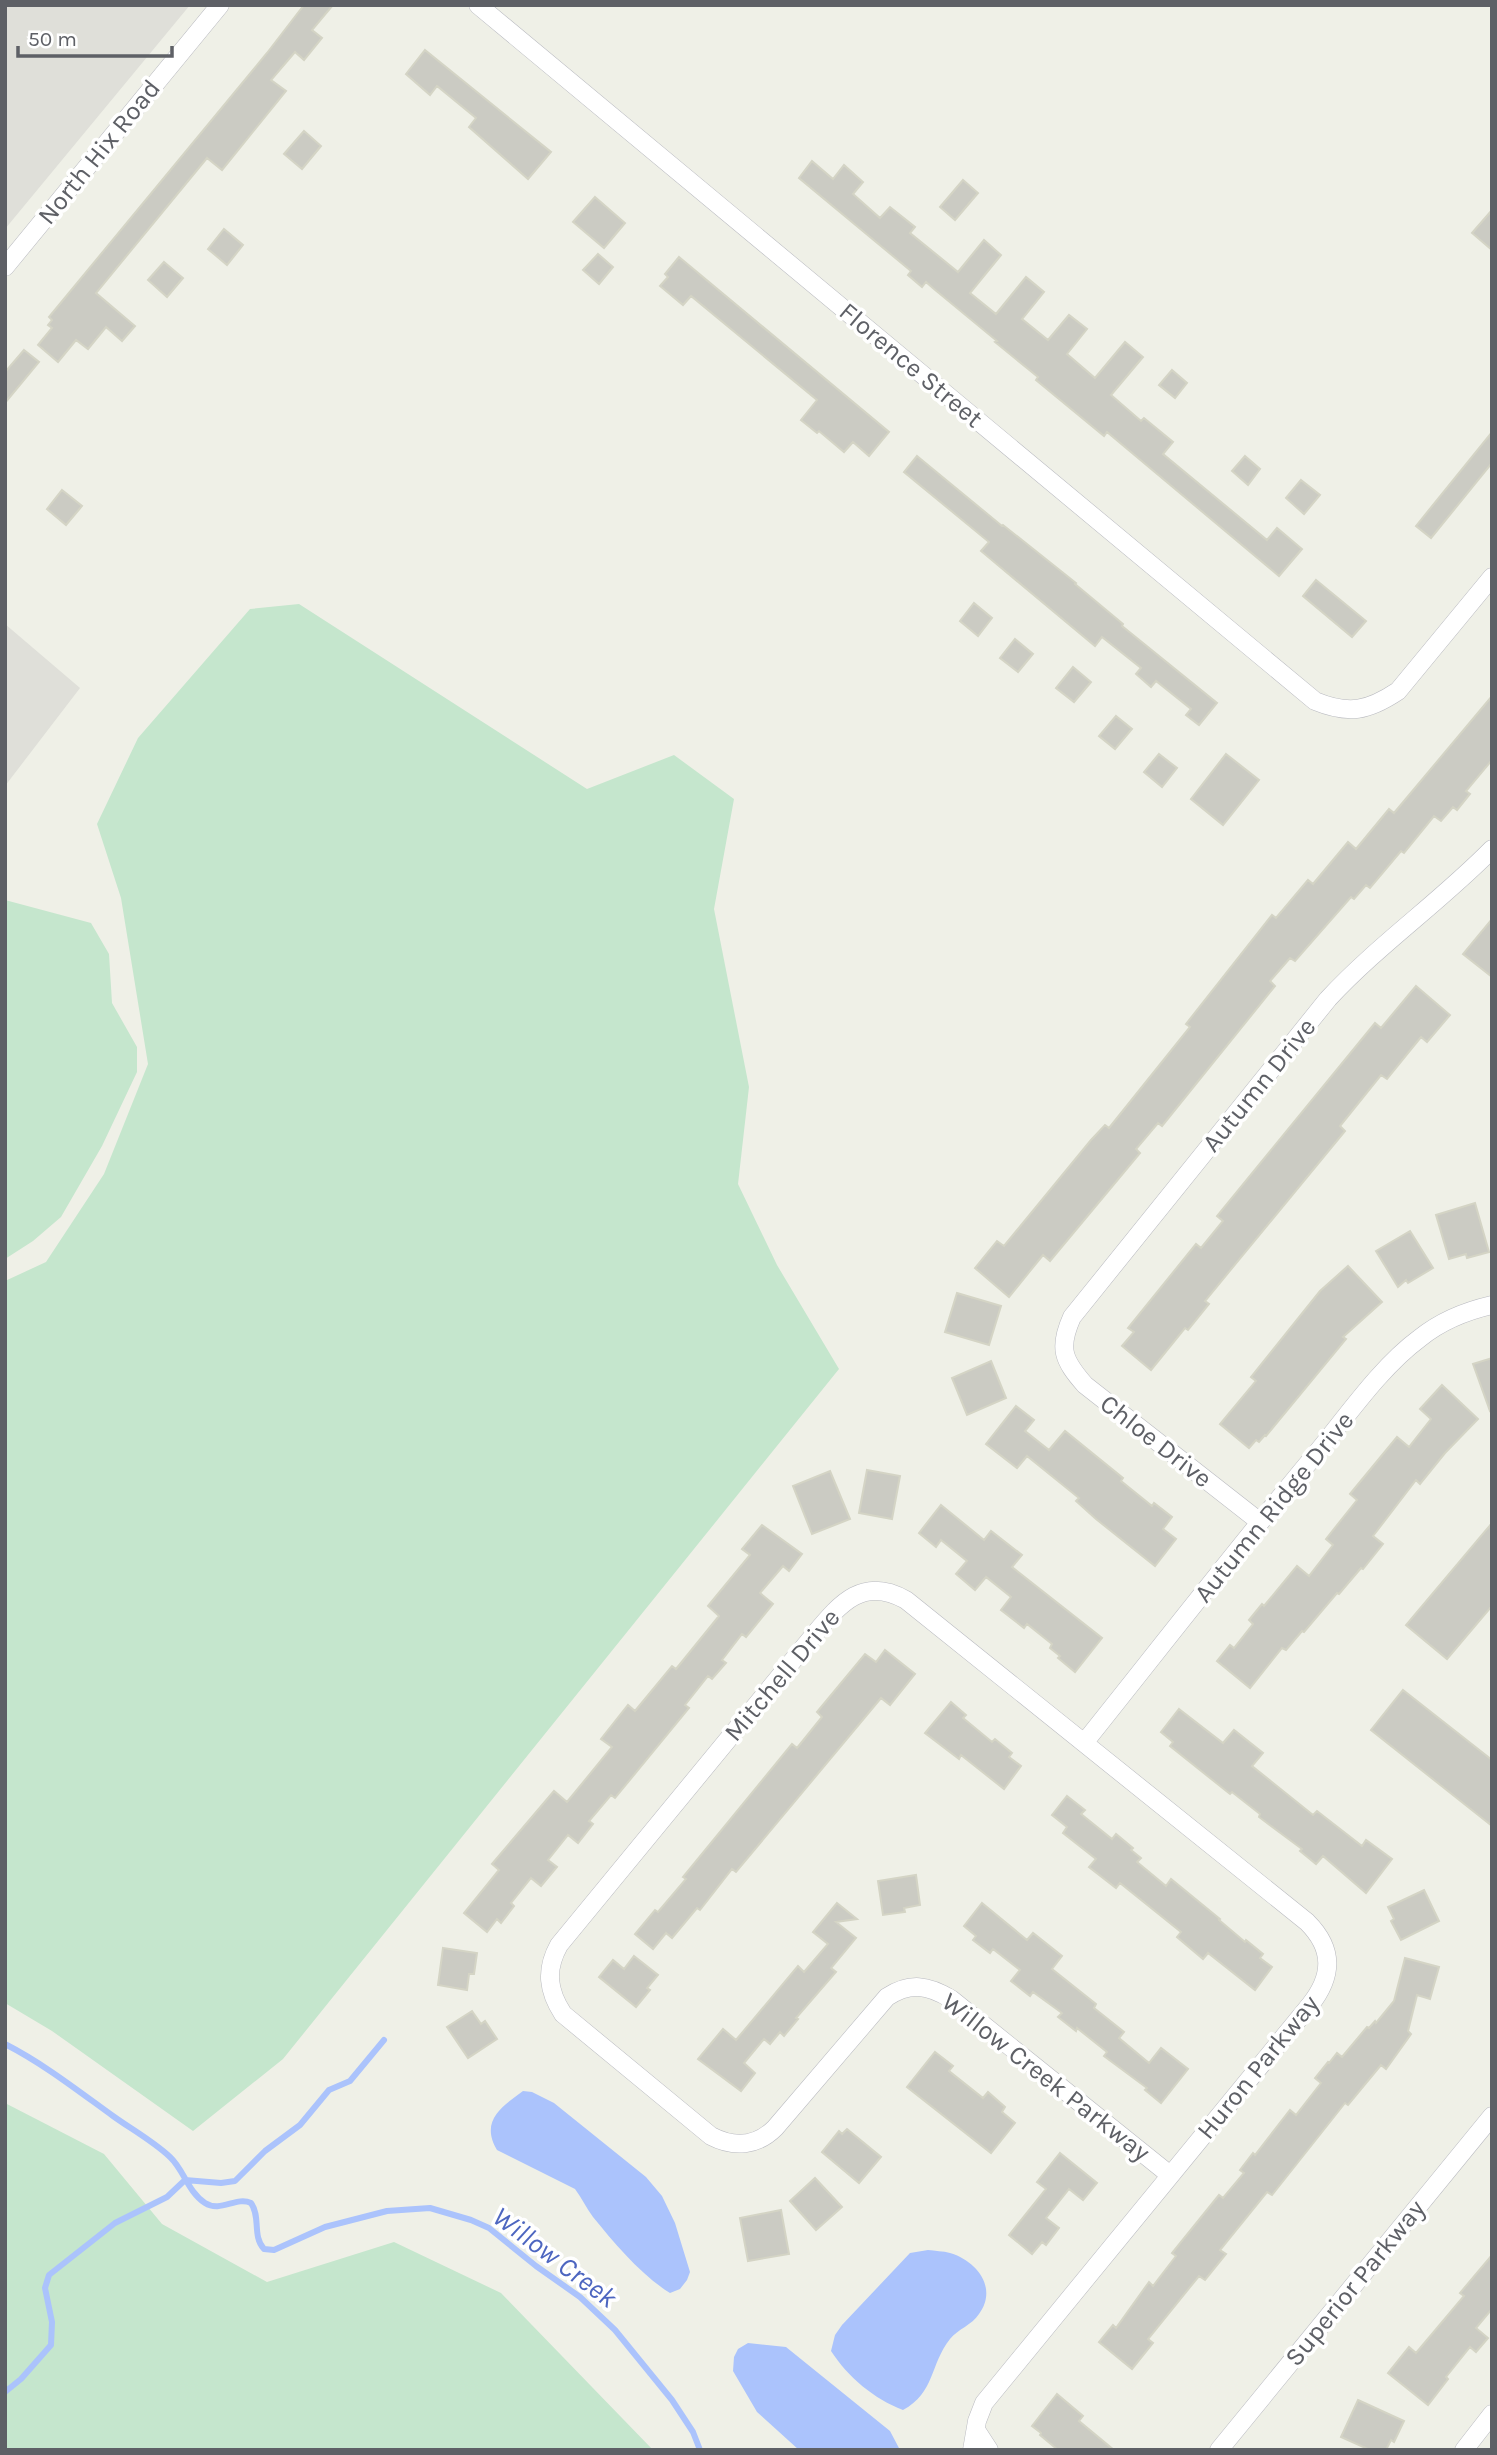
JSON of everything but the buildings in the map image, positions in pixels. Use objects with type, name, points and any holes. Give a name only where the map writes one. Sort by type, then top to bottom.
[{"type":"street","name":"North Hix Road","points":[[5,267],[220,5]]},
{"type":"street","name":"Florence Street","points":[[478,5],[1305,694],[1330,708],[1352,710],[1379,704],[1398,691],[1492,577]]},
{"type":"street","name":"Autumn Drive","points":[[1063,1350],[1063,1340],[1072,1317],[1328,999],[1492,849]]},
{"type":"street","name":"Autumn Ridge Drive","points":[[1084,1743],[1260,1522],[1403,1352],[1452,1318],[1492,1305]]},
{"type":"street","name":"Chloe Drive","points":[[1063,1350],[1071,1369],[1085,1385],[1260,1522]]},
{"type":"street","name":"Mitchell Drive","points":[[549,1983],[550,1965],[559,1945],[841,1603],[854,1595],[880,1591],[906,1600],[1084,1743]]},
{"type":"street","name":"Huron Parkway","points":[[972,2450],[980,2413],[990,2395],[1320,1991],[1327,1966],[1326,1951],[1319,1936],[1307,1922],[1084,1743]]},
{"type":"street","name":"Willow Creek Parkway","points":[[549,1983],[563,2014],[711,2136],[735,2144],[754,2142],[770,2133],[887,1997],[910,1986],[935,1989],[1170,2175]]},
{"type":"street","name":"Superior Parkway","points":[[1219,2450],[1492,2116]]},
{"type":"street","points":[[1464,2450],[1492,2414]]},
{"type":"street","points":[[976,2430],[989,2450]]},
{"type":"shaded area","points":[[5,5],[190,5],[5,229]]},
{"type":"shaded area","points":[[5,624],[80,688],[5,786]]},
{"type":"green space","points":[[299,604],[587,789],[674,755],[734,799],[714,909],[749,1087],[738,1184],[777,1265],[839,1369],[283,2059],[193,2131],[52,2031],[5,2003],[5,1281],[46,1262],[104,1174],[148,1064],[121,898],[97,824],[138,738],[250,609]]},
{"type":"green space","points":[[5,900],[91,923],[109,954],[112,1003],[137,1047],[137,1072],[102,1146],[61,1217],[33,1241],[5,1259]]},
{"type":"green space","points":[[5,2103],[104,2154],[162,2224],[267,2282],[394,2242],[501,2293],[653,2450],[5,2450]]},
{"type":"water","points":[[523,2091],[532,2092],[554,2103],[646,2177],[662,2196],[675,2223],[690,2272],[680,2289],[670,2293],[639,2268],[593,2217],[575,2189],[497,2150],[491,2131],[495,2116]]},
{"type":"water","points":[[928,2250],[950,2253],[969,2262],[982,2277],[986,2295],[976,2318],[953,2336],[944,2349],[927,2387],[903,2410],[862,2386],[845,2370],[831,2351],[835,2335],[842,2325],[910,2253]]},
{"type":"water","points":[[748,2343],[786,2347],[890,2431],[900,2450],[799,2450],[757,2412],[733,2371],[734,2357],[738,2349]]},
{"type":"waterway","points":[[5,2392],[21,2379],[51,2345],[52,2322],[45,2288],[49,2275],[115,2223],[167,2197],[185,2180],[221,2183],[235,2181],[265,2151],[300,2125],[329,2090],[350,2081],[384,2040]]},
{"type":"waterway","name":"Willow Creek","points":[[5,2044],[47,2069],[163,2151],[175,2162],[194,2193],[205,2203],[211,2206],[240,2201],[251,2203],[256,2214],[258,2238],[264,2249],[274,2250],[325,2227],[387,2211],[430,2208],[489,2228],[580,2297],[615,2330],[672,2400],[693,2432],[700,2450]]}]
